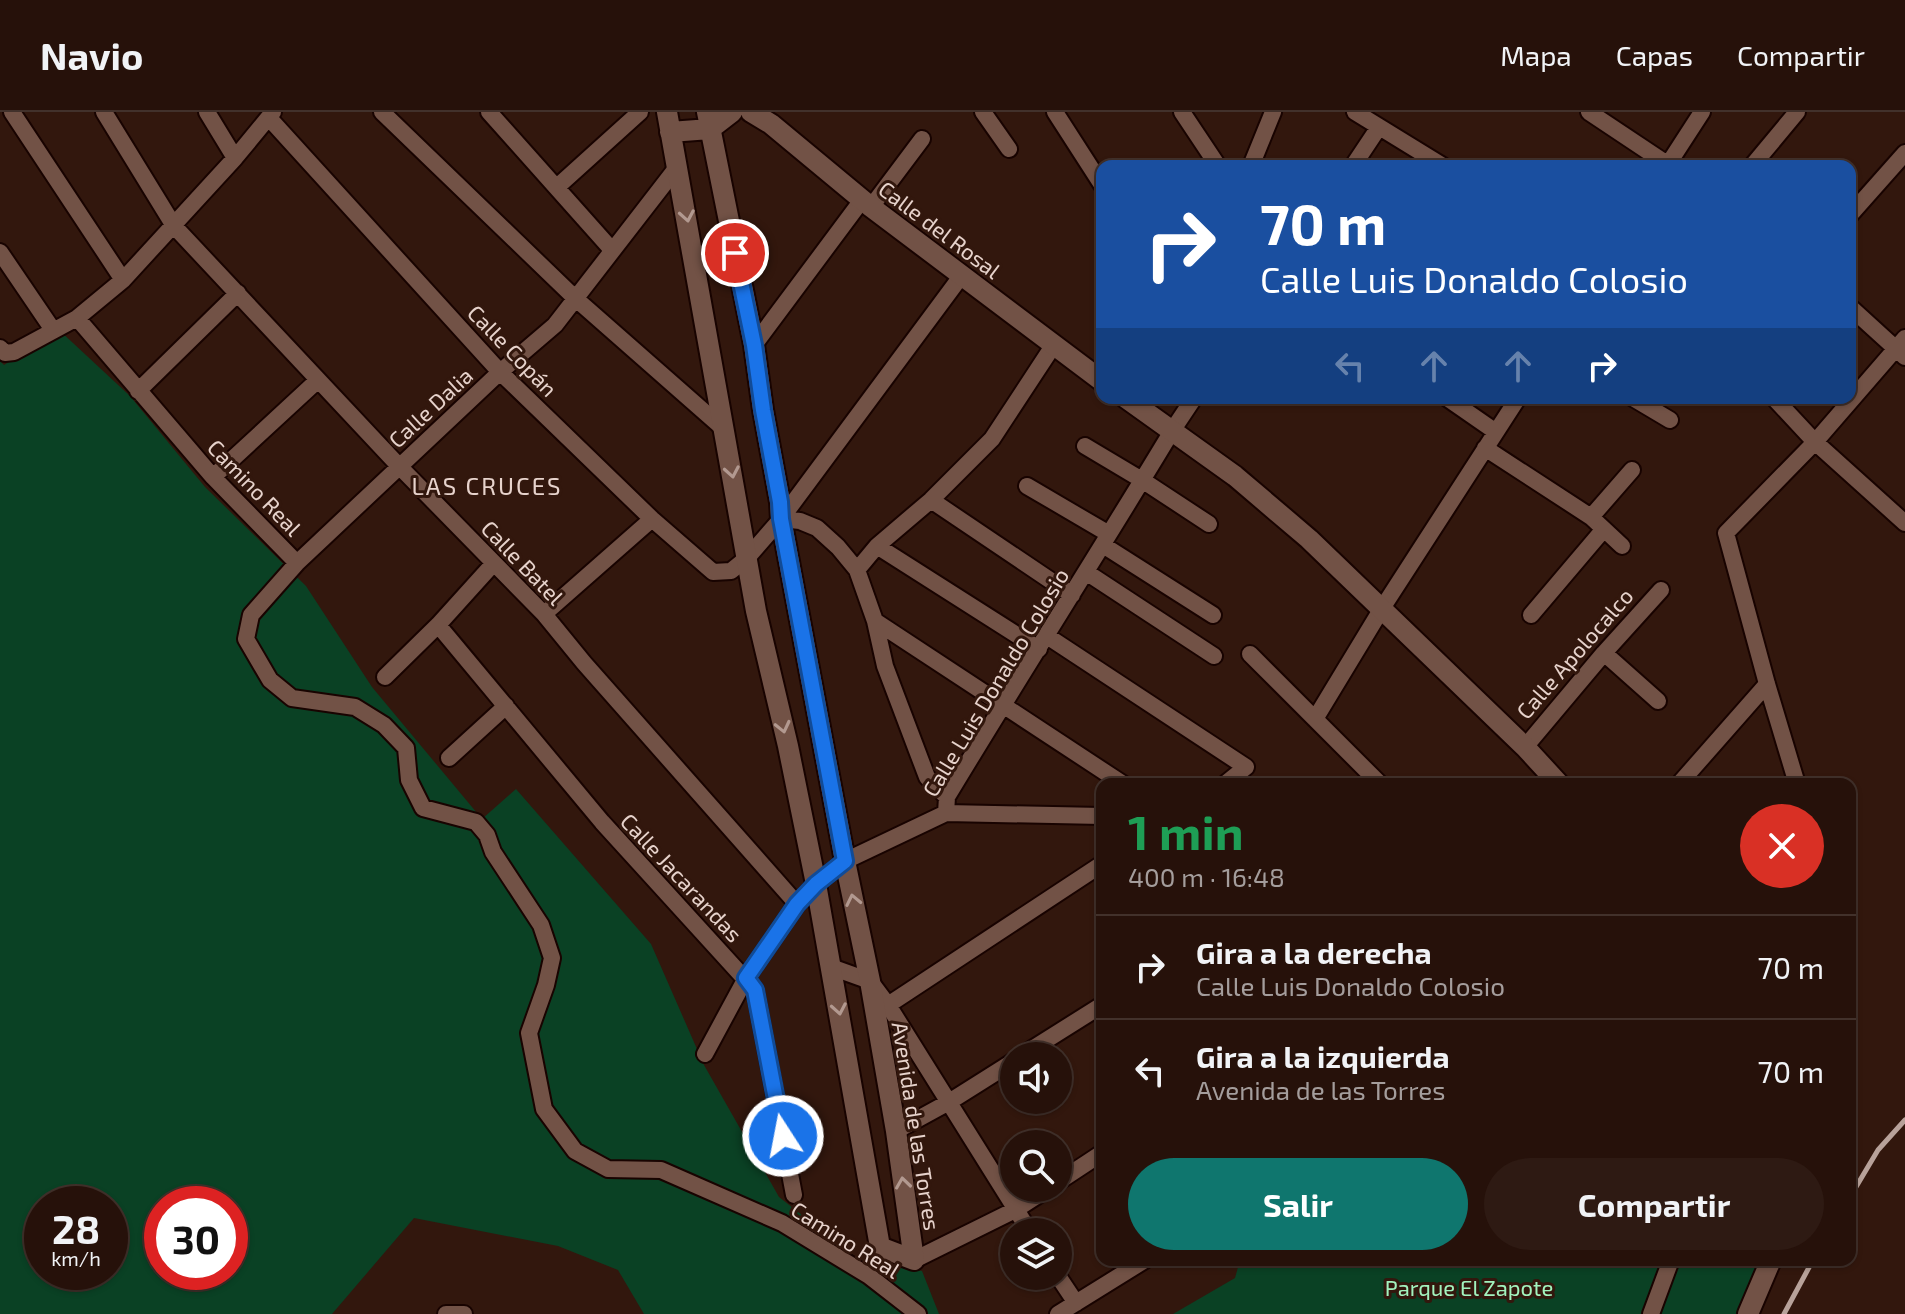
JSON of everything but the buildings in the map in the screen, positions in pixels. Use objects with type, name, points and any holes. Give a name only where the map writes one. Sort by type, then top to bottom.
[{"type":"street","points":[[12,112],[123,280]]},
{"type":"street","name":"Calle Batel","points":[[104,112],[174,226],[399,466],[544,614],[797,904]]},
{"type":"street","points":[[207,112],[235,158]]},
{"type":"street","points":[[382,112],[576,299],[725,430]]},
{"type":"street","points":[[489,112],[612,250]]},
{"type":"street","points":[[557,187],[642,112],[668,122],[708,120],[732,112]]},
{"type":"street","name":"Calle del Rosal","points":[[751,112],[771,124],[867,204],[1096,377]]},
{"type":"street","points":[[983,112],[1009,149]]},
{"type":"street","points":[[1055,112],[1096,176]]},
{"type":"street","points":[[1182,112],[1214,160]]},
{"type":"street","points":[[1253,160],[1273,112]]},
{"type":"street","points":[[1355,112],[1433,160]]},
{"type":"street","points":[[1589,112],[1661,160]]},
{"type":"street","points":[[1671,160],[1702,112]]},
{"type":"street","points":[[1757,160],[1797,112]]},
{"type":"street","points":[[0,348],[5,353],[14,352],[77,318],[123,280],[271,115]]},
{"type":"street","name":"Calle Copán","points":[[271,115],[500,372],[652,519],[713,572],[731,571],[747,558]]},
{"type":"street","name":"Avenida de las Torres","points":[[668,122],[756,611],[816,884],[880,1247],[914,1260],[870,981],[781,519],[754,345],[708,120]]},
{"type":"street","points":[[1357,160],[1379,127]]},
{"type":"street","points":[[754,345],[922,139]]},
{"type":"street","points":[[1856,208],[1905,153]]},
{"type":"street","name":"Calle Dalia","points":[[297,563],[500,372],[555,325],[678,166]]},
{"type":"street","points":[[0,252],[53,330]]},
{"type":"street","points":[[747,558],[781,519],[962,275]]},
{"type":"street","points":[[138,391],[238,293]]},
{"type":"street","points":[[1856,312],[1902,348],[1856,398]]},
{"type":"street","name":"Camino Real","points":[[77,318],[213,477],[297,563],[251,615],[246,639],[270,680],[292,698],[355,707],[384,725],[406,748],[409,780],[423,808],[476,822],[541,925],[552,958],[529,1033],[544,1109],[575,1151],[608,1169],[661,1170],[782,1223],[869,1276],[918,1314]]},
{"type":"street","points":[[857,570],[877,546],[931,500],[992,439],[1053,346]]},
{"type":"street","points":[[213,477],[318,380]]},
{"type":"street","points":[[1134,404],[1246,485],[1309,539],[1381,610]]},
{"type":"street","name":"Calle Luis Donaldo Colosio","points":[[705,1054],[746,978],[797,904],[816,884],[845,861],[947,805],[1002,706],[1190,404]]},
{"type":"street","points":[[1456,404],[1496,432]]},
{"type":"street","points":[[1315,719],[1381,610],[1514,404]]},
{"type":"street","points":[[1643,404],[1670,420]]},
{"type":"street","points":[[1780,404],[1815,442],[1905,523]]},
{"type":"street","points":[[1795,778],[1726,533],[1850,404]]},
{"type":"street","points":[[1085,446],[1209,524]]},
{"type":"street","points":[[1485,448],[1591,517],[1622,546]]},
{"type":"street","points":[[1591,517],[1632,470]]},
{"type":"street","points":[[1027,486],[1213,615]]},
{"type":"street","points":[[931,500],[1072,595]]},
{"type":"street","points":[[544,614],[652,519]]},
{"type":"street","points":[[781,519],[800,521],[817,528],[857,570],[875,621],[885,666],[927,777],[947,805],[1096,816]]},
{"type":"street","points":[[1531,615],[1604,529]]},
{"type":"street","points":[[877,546],[1246,767],[1232,778]]},
{"type":"street","points":[[385,677],[494,563]]},
{"type":"street","points":[[1086,572],[1214,656]]},
{"type":"street","name":"Calle Apolocalco","points":[[1525,747],[1661,590]]},
{"type":"street","name":"Calle Apolocalco","points":[[1381,610],[1553,778]]},
{"type":"street","points":[[875,621],[1114,778]]},
{"type":"street","name":"Calle Jacarandas","points":[[438,625],[602,822],[755,990],[794,1195]]},
{"type":"street","points":[[1604,653],[1658,701]]},
{"type":"street","points":[[1250,654],[1374,778]]},
{"type":"street","points":[[1684,778],[1767,684]]},
{"type":"street","points":[[449,758],[506,706]]},
{"type":"street","points":[[888,1005],[1096,868]]},
{"type":"street","points":[[831,967],[870,981],[1020,1218]]},
{"type":"street","points":[[1043,1042],[1096,1009]]},
{"type":"street","points":[[896,1131],[1000,1070]]},
{"type":"street","points":[[1072,1173],[1096,1157]]},
{"type":"street","points":[[914,1260],[1027,1202]]},
{"type":"street","points":[[1058,1314],[1135,1266]]},
{"type":"street","points":[[1651,1314],[1669,1266]]},
{"type":"street","points":[[1748,1314],[1768,1266]]},
{"type":"street","points":[[1067,1290],[1076,1303]]},
{"type":"street","points":[[446,1314],[464,1314]]},
{"type":"green space","points":[[59,330],[130,396],[205,487],[306,586],[372,687],[482,819],[516,789],[651,944],[704,1065],[779,1197],[858,1259],[922,1271],[939,1314],[644,1314],[618,1270],[558,1246],[414,1218],[332,1314],[0,1314],[0,361],[4,365]]},
{"type":"green space","name":"Parque El Zapote","points":[[1238,1266],[1762,1266],[1741,1314],[1173,1314],[1235,1278]]},
{"type":"railway","points":[[1856,1187],[1878,1150],[1905,1120]]},
{"type":"railway","points":[[1784,1314],[1810,1266]]},
{"type":"district","name":"LAS CRUCES","points":[[487,485]]},
{"type":"route","points":[[735,253],[845,861],[797,904],[746,978],[755,990],[783,1136]]}]
